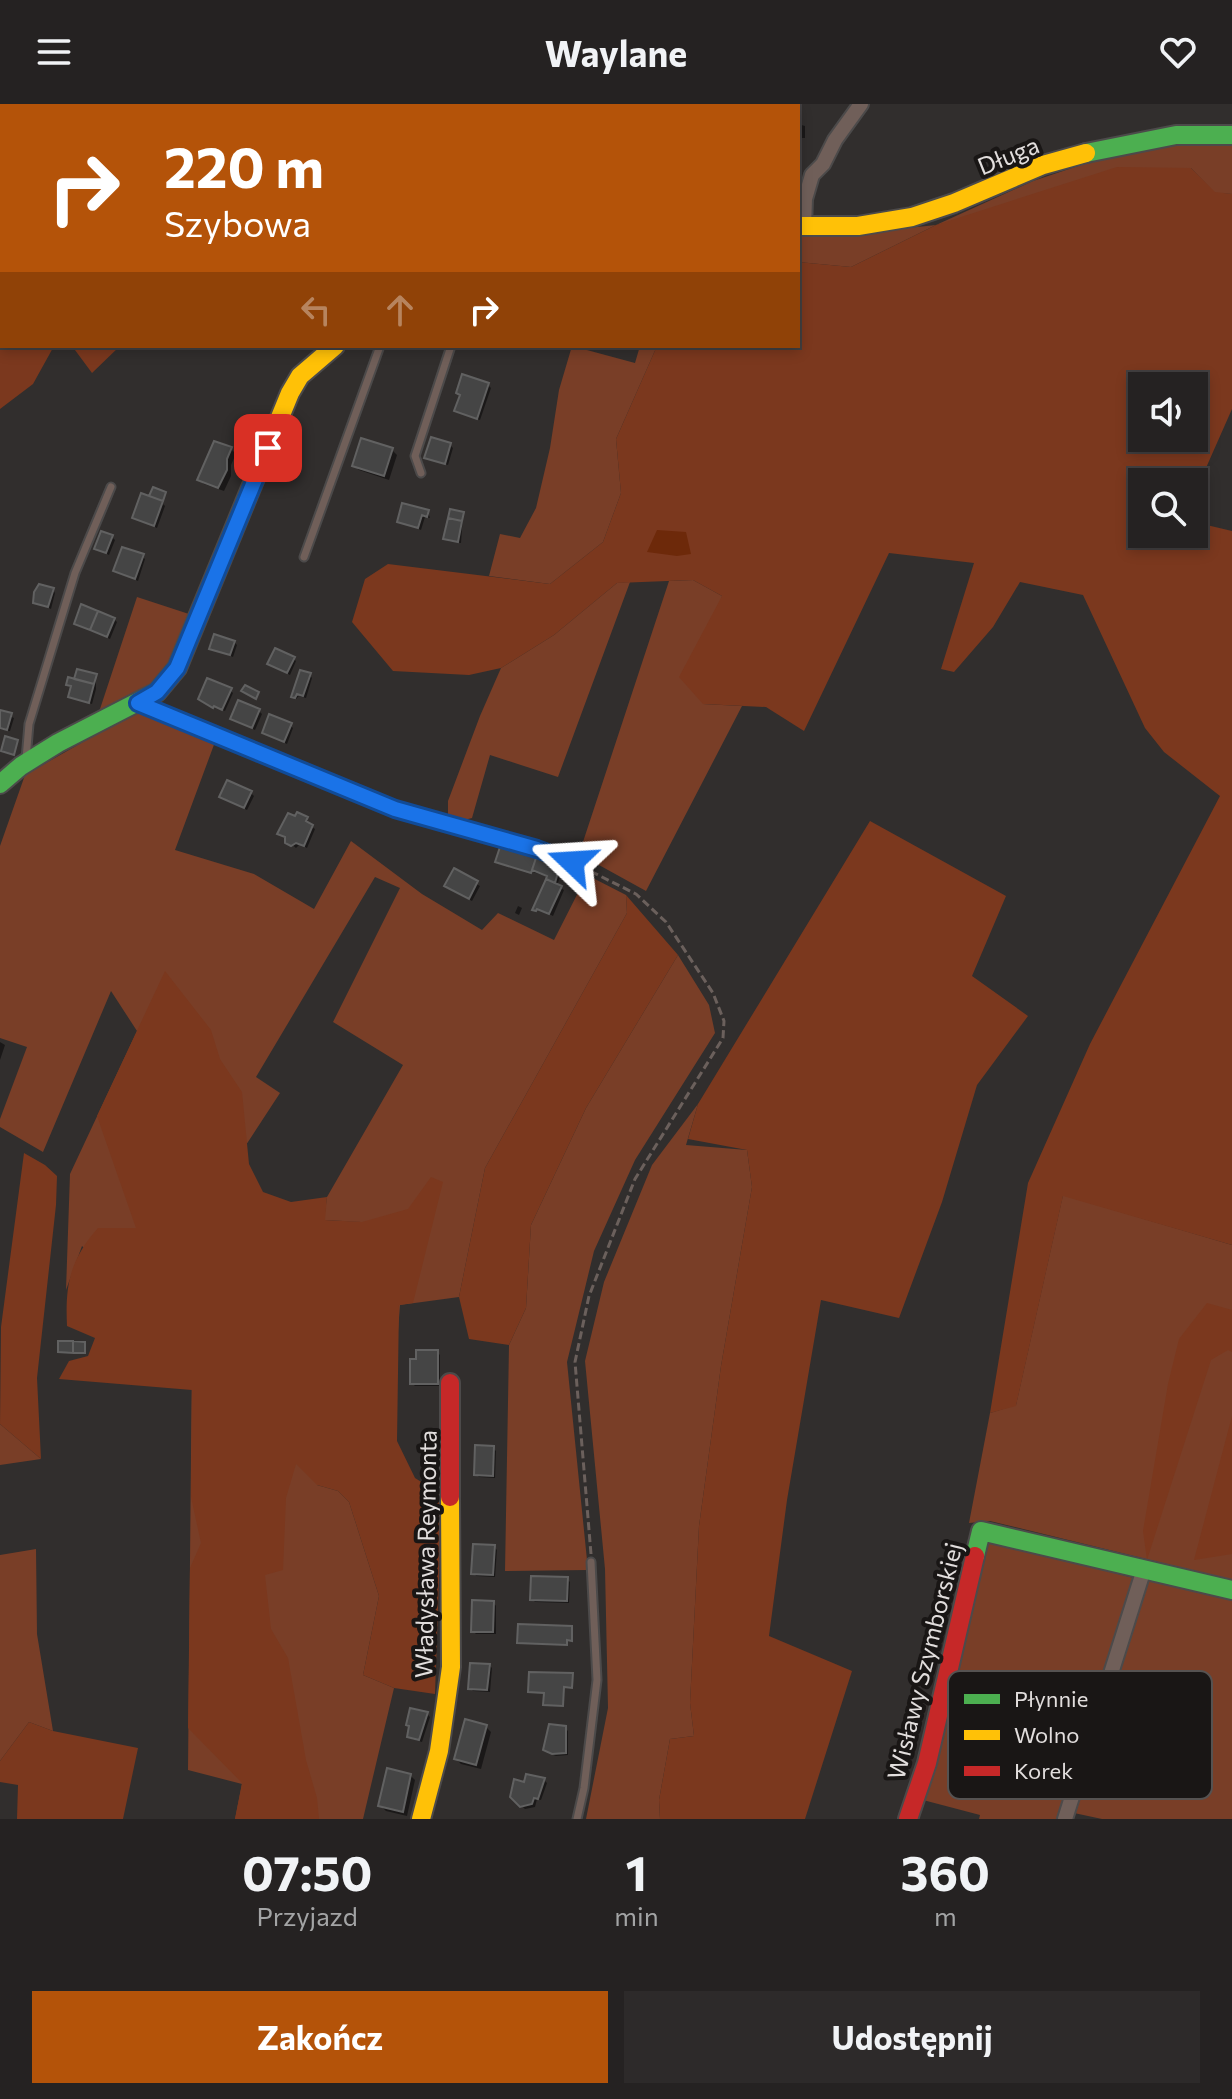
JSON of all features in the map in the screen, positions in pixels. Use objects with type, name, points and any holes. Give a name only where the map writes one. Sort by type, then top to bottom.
[{"type":"street","points":[[801,226],[812,175],[823,164],[835,140],[861,104]]},
{"type":"street","name":"Długa","points":[[801,226],[858,226],[912,217],[954,203],[1043,165],[1110,146],[1176,135],[1232,135]]},
{"type":"street","points":[[0,784],[58,743],[157,692],[177,668],[290,393],[300,376],[333,348]]},
{"type":"street","name":"Władysława Reymonta","points":[[421,1819],[439,1751],[451,1667],[450,1383]]},
{"type":"street","name":"Wisławy Szymborskiej","points":[[948,1671],[981,1531],[1232,1590]]},
{"type":"street","points":[[1112,1671],[1144,1569]]},
{"type":"street","name":"Wisławy Szymborskiej","points":[[908,1819],[927,1763],[948,1673]]},
{"type":"street","points":[[1065,1819],[1071,1799]]},
{"type":"lane","points":[[304,557],[379,348]]},
{"type":"lane","points":[[421,473],[415,456],[450,348]]},
{"type":"lane","points":[[26,763],[29,724],[41,683],[75,573],[111,487]]},
{"type":"lane","points":[[138,703],[395,809],[537,849],[572,862]]},
{"type":"lane","points":[[577,1819],[584,1788],[597,1680],[591,1562]]},
{"type":"path","points":[[572,862],[636,894],[666,922],[713,993],[724,1021],[723,1038],[635,1179],[589,1296],[575,1362],[591,1562]]},
{"type":"shaded area","points":[[1178,143],[1232,144],[1232,194],[1215,193],[1191,168],[936,225],[1033,181],[1108,156]]},
{"type":"shaded area","points":[[1117,167],[1191,168],[1215,192],[1232,194],[1232,409],[1206,468],[1128,468],[1128,548],[1208,548],[1208,525],[1232,531],[1232,1245],[1063,1196],[1016,1406],[990,1413],[1028,1183],[1090,1044],[1220,796],[1164,752],[1145,728],[1083,595],[1020,582],[993,627],[954,672],[941,669],[974,563],[889,553],[804,731],[766,707],[703,704],[679,677],[722,596],[693,580],[617,583],[554,635],[501,668],[469,675],[393,671],[352,622],[365,579],[388,564],[550,584],[603,542],[621,493],[616,439],[656,348],[800,348],[800,262],[851,267],[936,225]]},
{"type":"shaded area","points":[[936,225],[851,267],[800,262],[800,235],[841,235]]},
{"type":"shaded area","points":[[0,348],[53,348],[33,384],[0,409]]},
{"type":"shaded area","points":[[73,348],[118,348],[92,373]]},
{"type":"shaded area","points":[[571,348],[635,363],[639,348],[656,348],[616,439],[621,493],[603,542],[550,584],[489,576],[500,534],[520,538],[536,508],[559,390]]},
{"type":"shaded area","points":[[657,530],[686,532],[691,554],[677,556],[647,552]]},
{"type":"shaded area","points":[[693,580],[722,596],[703,704],[742,706],[646,891],[579,854],[669,581]]},
{"type":"shaded area","points":[[630,582],[558,777],[490,755],[472,818],[448,824],[448,801],[501,668],[554,635],[617,583]]},
{"type":"shaded area","points":[[137,597],[192,615],[172,661],[149,687],[99,712]]},
{"type":"shaded area","points":[[139,710],[215,742],[175,850],[254,874],[314,909],[351,841],[422,894],[482,930],[498,913],[554,940],[587,875],[626,895],[627,913],[485,1168],[459,1297],[400,1305],[398,1331],[317,1485],[338,1491],[349,1502],[379,1596],[363,1675],[394,1688],[363,1819],[235,1819],[242,1784],[188,1770],[192,1350],[82,1246],[66,1290],[70,1174],[137,1031],[111,991],[43,1152],[0,1127],[0,1119],[27,1047],[0,1038],[0,846],[25,775]],"holes":[[[375,877],[400,888],[333,1022],[403,1065],[327,1197],[324,1220],[361,1222],[231,1218],[231,1168],[280,1093],[256,1077]]]},
{"type":"shaded area","points":[[870,821],[1006,896],[972,976],[1028,1016],[977,1085],[942,1202],[899,1318],[821,1300],[787,1500],[769,1636],[852,1671],[805,1819],[660,1819],[659,1800],[670,1739],[694,1736],[690,1703],[699,1526],[721,1366],[752,1187],[747,1150],[688,1139],[698,1104]]},
{"type":"shaded area","points":[[626,895],[678,955],[586,1108],[531,1225],[526,1308],[509,1345],[469,1339],[459,1297],[485,1168],[627,913]]},
{"type":"shaded area","points":[[678,955],[709,1005],[715,1033],[635,1160],[594,1251],[567,1362],[588,1570],[505,1571],[509,1345],[526,1308],[531,1225],[586,1108]]},
{"type":"shaded area","points":[[165,971],[211,1030],[220,1059],[242,1092],[249,1164],[263,1192],[291,1202],[327,1197],[325,1220],[362,1222],[408,1209],[431,1177],[443,1182],[413,1303],[399,1305],[397,1441],[415,1478],[442,1495],[435,1694],[394,1688],[363,1675],[379,1596],[349,1502],[338,1491],[317,1485],[296,1464],[286,1498],[283,1570],[265,1575],[271,1629],[288,1658],[319,1819],[235,1819],[242,1783],[188,1728],[190,1568],[201,1543],[191,1497],[192,1390],[59,1379],[69,1361],[88,1356],[95,1338],[67,1326],[67,1297],[75,1262],[98,1228],[136,1228],[97,1116]]},
{"type":"shaded area","points":[[698,1104],[686,1145],[747,1150],[752,1187],[721,1366],[699,1526],[690,1703],[694,1736],[670,1739],[659,1800],[660,1819],[586,1819],[608,1708],[605,1569],[585,1361],[604,1282],[652,1165]]},
{"type":"shaded area","points":[[24,1153],[57,1176],[37,1378],[41,1459],[0,1424],[1,1327]]},
{"type":"shaded area","points":[[1063,1195],[1232,1245],[1232,1580],[990,1521],[969,1523],[990,1413],[1016,1405]]},
{"type":"shaded area","points":[[1207,1303],[1232,1310],[1232,1352],[1228,1350],[1211,1360],[1147,1560],[1143,1531],[1168,1384],[1179,1339]]},
{"type":"shaded area","points":[[1232,1416],[1232,1554],[1194,1560]]},
{"type":"shaded area","points":[[0,1424],[41,1459],[0,1465]]},
{"type":"shaded area","points":[[986,1540],[1134,1578],[1105,1671],[954,1671]]},
{"type":"shaded area","points":[[36,1549],[37,1634],[53,1731],[29,1722],[0,1761],[0,1555]]},
{"type":"shaded area","points":[[1152,1578],[1232,1599],[1232,1819],[1102,1819],[1074,1813],[1078,1799],[1212,1799],[1212,1671],[1117,1671],[1144,1582]]},
{"type":"shaded area","points":[[948,1697],[948,1799],[1064,1799],[1058,1819],[979,1819],[980,1815],[923,1800]]},
{"type":"shaded area","points":[[29,1722],[53,1731],[138,1748],[123,1819],[17,1819],[18,1785],[0,1782],[0,1761]]},
{"type":"building","points":[[462,374],[489,383],[477,419],[454,411],[460,395],[456,393]]},
{"type":"building","points":[[431,437],[451,443],[445,464],[424,458]]},
{"type":"building","points":[[361,438],[393,448],[384,476],[352,466]]},
{"type":"building","points":[[214,441],[232,447],[227,470],[218,488],[197,480]]},
{"type":"building","points":[[153,487],[166,492],[163,501],[149,496]]},
{"type":"building","points":[[141,493],[163,501],[154,526],[132,518]]},
{"type":"building","points":[[402,503],[429,510],[427,517],[422,515],[418,528],[397,522]]},
{"type":"building","points":[[450,509],[464,512],[462,521],[448,518]]},
{"type":"building","points":[[448,518],[462,521],[458,542],[443,539]]},
{"type":"building","points":[[101,531],[113,535],[106,553],[94,549]]},
{"type":"building","points":[[122,547],[144,554],[135,579],[113,571]]},
{"type":"building","points":[[39,584],[54,588],[48,607],[33,603]]},
{"type":"building","points":[[81,604],[98,611],[90,630],[74,624]]},
{"type":"building","points":[[98,611],[115,618],[107,637],[90,630]]},
{"type":"building","points":[[214,634],[235,641],[230,655],[209,649]]},
{"type":"building","points":[[275,648],[295,657],[287,673],[267,664]]},
{"type":"building","points":[[77,669],[97,674],[94,684],[74,679]]},
{"type":"building","points":[[300,670],[311,673],[303,696],[297,694],[295,698],[291,697]]},
{"type":"building","points":[[68,677],[94,684],[89,703],[68,697],[71,686],[66,685]]},
{"type":"building","points":[[207,678],[232,688],[222,710],[198,699]]},
{"type":"building","points":[[245,685],[259,692],[256,699],[241,691]]},
{"type":"building","points":[[238,700],[260,709],[252,728],[230,719]]},
{"type":"building","points":[[0,710],[12,713],[7,730],[0,728]]},
{"type":"building","points":[[269,714],[292,723],[284,742],[262,733]]},
{"type":"building","points":[[5,736],[18,740],[14,755],[1,751]]},
{"type":"building","points":[[227,780],[252,791],[244,808],[219,797]]},
{"type":"building","points":[[297,812],[308,817],[306,821],[313,825],[304,846],[296,843],[291,846],[285,843],[285,837],[277,834],[288,813],[295,816]]},
{"type":"building","points":[[501,844],[537,855],[531,873],[495,862]]},
{"type":"building","points":[[537,855],[560,865],[555,883],[532,870]]},
{"type":"building","points":[[454,868],[478,881],[469,899],[444,886]]},
{"type":"building","points":[[546,879],[562,886],[549,914],[532,910]]},
{"type":"building","points":[[58,1341],[73,1341],[73,1353],[58,1352]]},
{"type":"building","points":[[73,1341],[85,1342],[85,1353],[73,1353]]},
{"type":"building","points":[[416,1350],[438,1350],[438,1384],[410,1384],[410,1359],[416,1359]]},
{"type":"building","points":[[475,1445],[494,1446],[493,1476],[474,1475]]},
{"type":"building","points":[[473,1544],[495,1545],[493,1575],[471,1574]]},
{"type":"building","points":[[531,1576],[568,1577],[567,1601],[530,1600]]},
{"type":"building","points":[[472,1600],[494,1601],[493,1632],[471,1632]]},
{"type":"building","points":[[518,1624],[572,1626],[572,1641],[567,1640],[567,1645],[517,1643]]},
{"type":"building","points":[[470,1663],[490,1664],[487,1690],[468,1689]]},
{"type":"building","points":[[529,1672],[573,1673],[572,1688],[564,1687],[563,1706],[543,1705],[544,1693],[528,1692]]},
{"type":"building","points":[[410,1708],[428,1712],[419,1740],[407,1737]]},
{"type":"building","points":[[465,1719],[487,1725],[476,1765],[454,1759]]},
{"type":"building","points":[[549,1724],[566,1726],[566,1753],[552,1754],[543,1750]]},
{"type":"building","points":[[387,1768],[411,1774],[403,1812],[378,1806]]},
{"type":"building","points":[[526,1774],[545,1778],[538,1799],[534,1798],[532,1804],[520,1807],[510,1797],[514,1779],[524,1782]]},
{"type":"traffic: fast","points":[[1086,153],[1176,135],[1232,135]]},
{"type":"traffic: fast","points":[[0,784],[21,766],[58,743],[157,692],[177,668],[260,466]]},
{"type":"traffic: fast","points":[[975,1556],[981,1531],[1232,1590]]},
{"type":"traffic: slow","points":[[800,226],[858,226],[912,217],[954,203],[1043,165],[1086,153]]},
{"type":"traffic: slow","points":[[260,466],[300,376],[333,348]]},
{"type":"traffic: slow","points":[[421,1819],[439,1751],[451,1667],[450,1497]]},
{"type":"traffic: jam","points":[[450,1383],[450,1497]]},
{"type":"traffic: jam","points":[[948,1671],[975,1556]]},
{"type":"traffic: jam","points":[[908,1819],[927,1763],[948,1672]]},
{"type":"route","points":[[268,448],[177,668],[157,692],[138,703],[395,809],[537,849],[572,862]]}]
